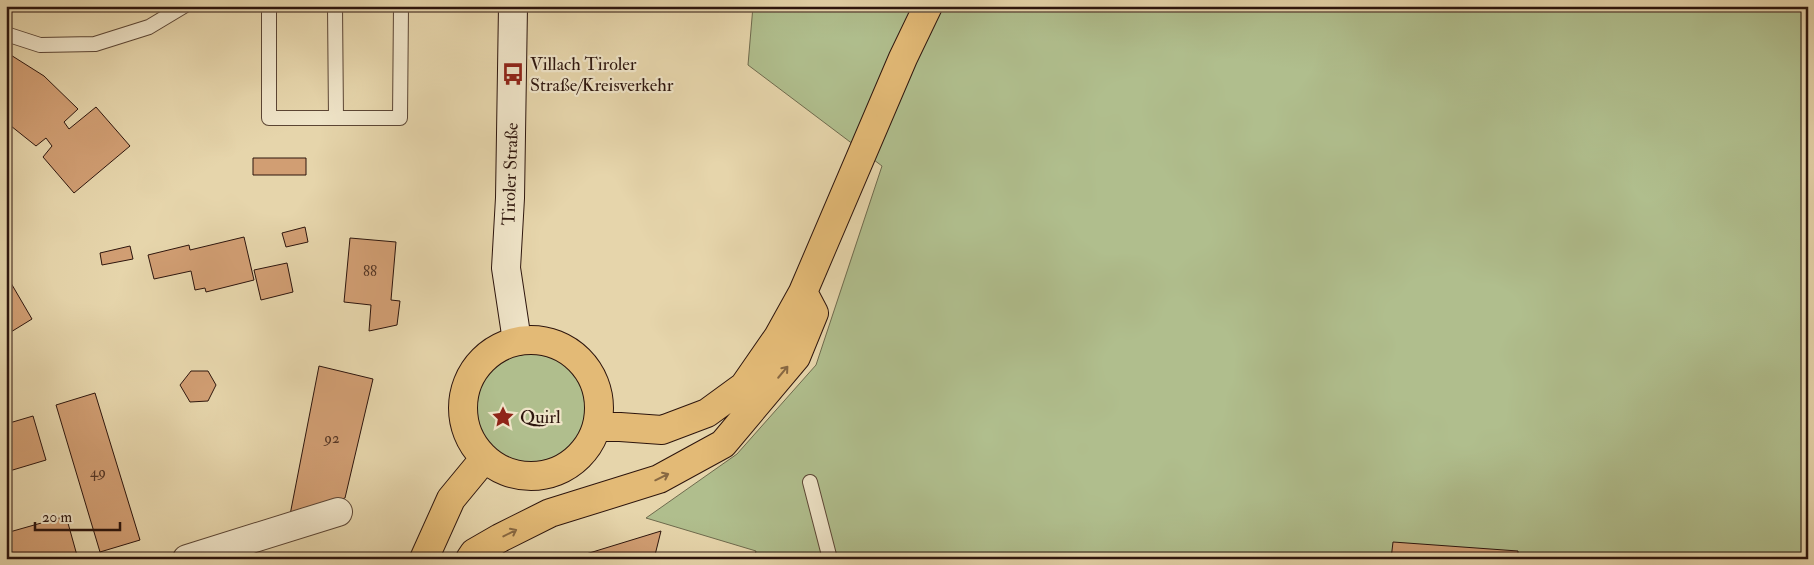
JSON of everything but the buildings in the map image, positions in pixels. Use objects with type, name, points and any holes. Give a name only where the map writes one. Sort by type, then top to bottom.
[{"type":"main road","name":"Tiroler Straße","points":[[513,6],[510,198],[506,268],[517,341]]},
{"type":"main road","points":[[598,427],[662,430],[707,413],[744,386],[778,337],[803,292],[884,102],[928,6]]},
{"type":"main road","points":[[470,559],[474,553],[500,538],[550,513],[659,479],[722,444],[796,357],[814,313],[803,292]]},
{"type":"main road","points":[[538,340],[556,344],[574,354],[584,365],[596,386],[600,405],[598,427],[588,448],[572,464],[554,473],[531,477],[518,476],[505,472],[484,459],[471,441],[465,428],[462,410],[463,396],[468,381],[479,364],[494,350],[517,341],[538,340]]},
{"type":"main road","points":[[424,559],[451,499],[484,459]]},
{"type":"main road","points":[[187,559],[338,512]]},
{"type":"lane","points":[[6,34],[40,45],[95,44],[149,27],[184,6]]},
{"type":"lane","points":[[269,6],[269,118],[400,118],[401,6]]},
{"type":"lane","points":[[335,6],[336,118]]},
{"type":"lane","points":[[810,482],[830,559]]},
{"type":"green space","points":[[753,6],[1808,6],[1808,559],[754,559],[756,551],[646,518],[737,454],[816,365],[882,166],[748,65]]},
{"type":"green space","points":[[531,351],[552,355],[571,367],[583,386],[587,407],[583,428],[571,447],[552,459],[531,463],[510,459],[491,447],[479,428],[475,407],[479,386],[491,367],[510,355]]},
{"type":"place","name":"Villach Tiroler Straße/Kreisverkehr","points":[[513,74]]},
{"type":"place","name":"Quirl","points":[[503,417]]}]
